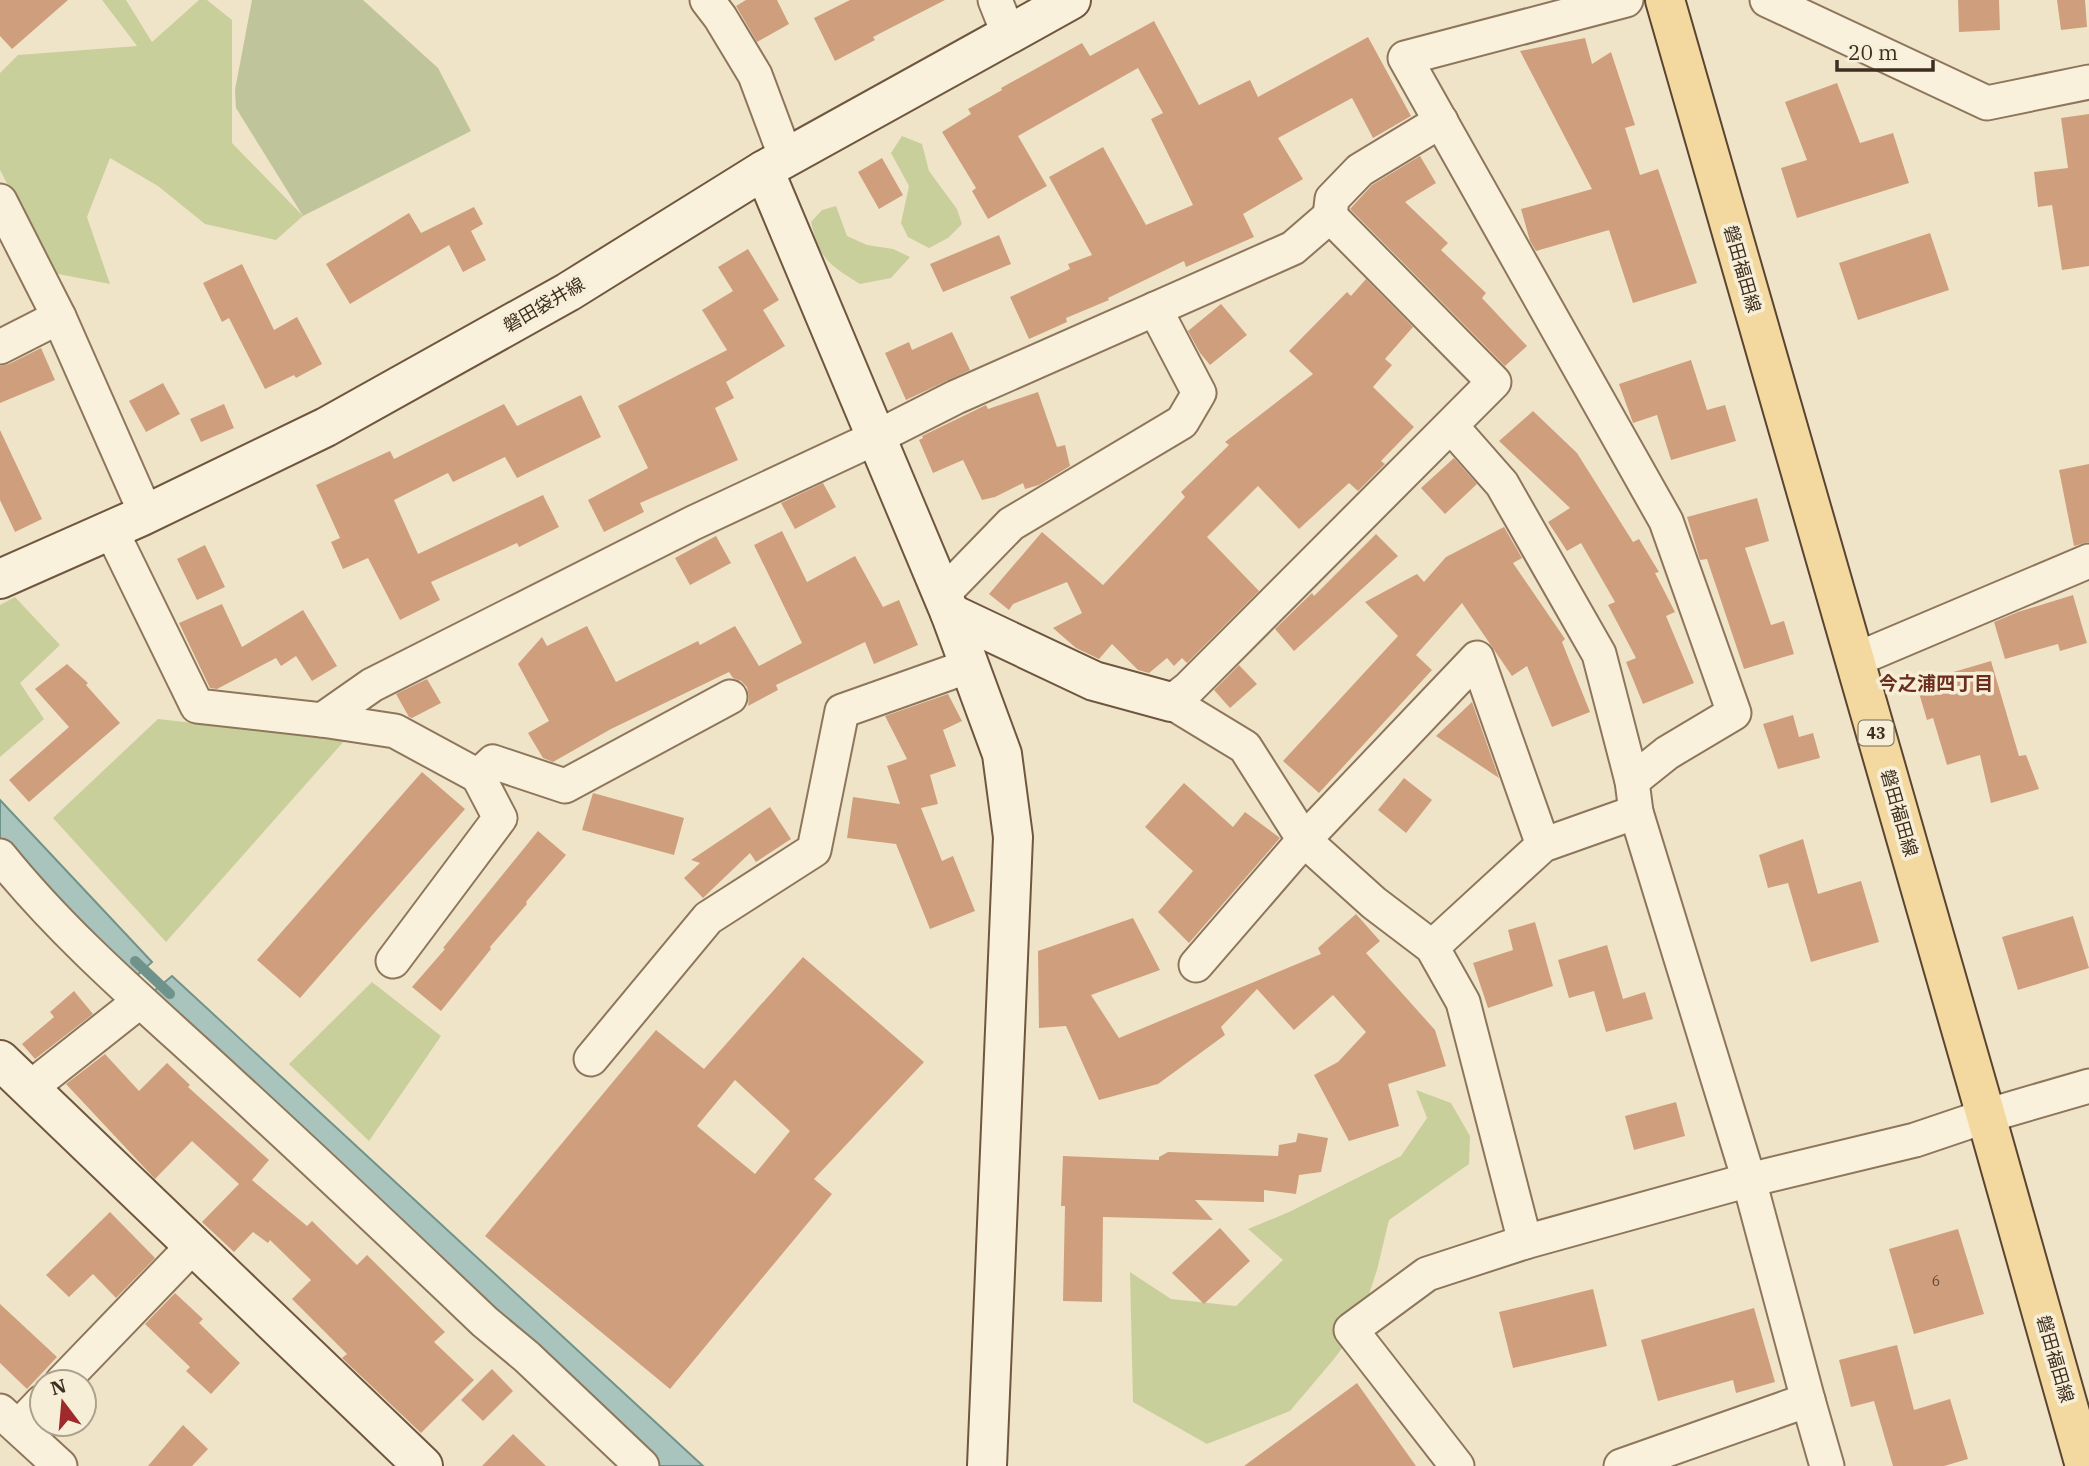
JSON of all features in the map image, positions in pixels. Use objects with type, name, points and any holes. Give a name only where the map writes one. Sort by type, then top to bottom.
[{"type":"main road","name":"磐田福田線","points":[[1665,0],[2085,1466]]},
{"type":"street","points":[[707,0],[755,75],[775,164],[877,437],[946,604],[1002,754],[1013,838],[987,1466]]},
{"type":"street","points":[[995,0],[1009,35]]},
{"type":"street","name":"磐田袋井線","points":[[0,579],[146,514],[326,427],[556,299],[775,164],[1071,0]]},
{"type":"street","points":[[1432,947],[1543,845],[1634,796],[1667,753],[1734,713],[1666,521],[1405,58],[1626,0]]},
{"type":"street","points":[[1767,0],[1987,103],[2089,82]]},
{"type":"street","points":[[322,720],[372,685],[693,523],[956,397],[1293,248],[1331,216],[1332,199],[1360,170],[1441,121]]},
{"type":"street","points":[[0,201],[59,317],[146,514]]},
{"type":"street","points":[[1171,702],[1189,688],[1494,382],[1331,216]]},
{"type":"street","points":[[946,604],[1011,524],[1182,422],[1199,393],[1155,309]]},
{"type":"street","points":[[0,347],[59,317]]},
{"type":"street","points":[[1451,426],[1502,484],[1599,654],[1634,796],[1749,1180],[1827,1466]]},
{"type":"street","points":[[111,530],[197,706],[395,731],[478,776],[500,818],[393,961]]},
{"type":"street","points":[[1855,660],[2089,561]]},
{"type":"street","points":[[946,604],[1094,681],[1171,702],[1245,747],[1304,840],[1374,903],[1432,947],[1463,1002],[1525,1242]]},
{"type":"street","points":[[1196,965],[1304,840],[1476,658],[1543,845]]},
{"type":"street","points":[[592,1059],[708,918],[814,850],[842,711],[968,666]]},
{"type":"street","points":[[478,776],[493,762],[565,786],[730,697]]},
{"type":"street","points":[[0,856],[31,894],[93,958],[642,1466]]},
{"type":"street","points":[[30,1088],[140,1001]]},
{"type":"street","points":[[0,1060],[423,1466]]},
{"type":"street","points":[[1457,1466],[1351,1330],[1427,1273],[1525,1242],[1749,1180],[1915,1140],[2089,1086]]},
{"type":"street","points":[[75,1368],[194,1245]]},
{"type":"street","points":[[1621,1466],[1808,1401]]},
{"type":"street","points":[[28,1409],[9,1419],[60,1466]]},
{"type":"green space","points":[[102,0],[126,0],[152,42],[199,0],[207,0],[232,20],[232,143],[303,216],[276,240],[205,224],[158,186],[110,158],[87,217],[110,284],[53,273],[0,170],[0,73],[18,55],[137,46]]},
{"type":"green space","points":[[252,0],[363,0],[438,68],[471,131],[303,216],[236,108],[235,90]]},
{"type":"green space","points":[[902,136],[922,144],[929,171],[957,209],[962,224],[948,238],[929,248],[908,237],[901,223],[909,186],[891,153]]},
{"type":"green space","points":[[836,206],[847,236],[867,245],[893,249],[910,257],[891,278],[860,284],[827,260],[818,245],[811,222],[822,210]]},
{"type":"green space","points":[[15,597],[60,645],[20,683],[44,719],[0,757],[0,605]]},
{"type":"green space","points":[[158,719],[345,740],[166,942],[53,818]]},
{"type":"green space","points":[[372,982],[441,1036],[369,1141],[289,1064]]},
{"type":"green space","points":[[1416,1090],[1451,1103],[1470,1136],[1469,1164],[1389,1220],[1377,1270],[1359,1325],[1290,1411],[1207,1444],[1133,1402],[1130,1272],[1171,1299],[1236,1306],[1283,1260],[1248,1229],[1289,1212],[1401,1156],[1427,1118]]},
{"type":"water","points":[[0,800],[152,962],[124,987],[0,850]]},
{"type":"water","points":[[172,976],[703,1466],[650,1466],[148,996]]},
{"type":"building","points":[[0,0],[68,0],[12,49],[0,36]]},
{"type":"building","points":[[746,0],[777,0],[789,24],[757,42],[736,6]]},
{"type":"building","points":[[850,0],[945,0],[873,37],[875,40],[835,61],[814,18]]},
{"type":"building","points":[[1958,0],[1999,0],[2000,30],[1959,32]]},
{"type":"building","points":[[2057,0],[2085,0],[2087,27],[2061,30]]},
{"type":"building","points":[[1154,21],[1199,105],[1250,80],[1258,97],[1368,37],[1411,116],[1373,138],[1352,98],[1278,138],[1303,179],[1243,214],[1254,237],[1186,267],[1184,261],[1108,298],[1109,300],[1066,318],[1067,322],[1029,339],[1010,297],[1070,269],[1068,264],[1092,255],[1049,177],[1103,147],[1146,225],[1193,205],[1151,119],[1163,113],[1138,68],[1018,136],[1047,186],[988,219],[972,191],[976,188],[942,132],[971,114],[968,109],[1002,90],[1001,88],[1082,43],[1090,56]]},
{"type":"building","points":[[1585,38],[1592,64],[1611,52],[1635,125],[1625,128],[1640,175],[1658,169],[1697,283],[1633,303],[1609,230],[1536,251],[1530,241],[1521,209],[1592,189],[1520,51]]},
{"type":"building","points":[[1837,83],[1860,143],[1893,133],[1909,183],[1797,218],[1781,168],[1807,160],[1785,102]]},
{"type":"building","points":[[2089,114],[2089,266],[2062,270],[2052,205],[2038,207],[2034,172],[2068,168],[2061,118]]},
{"type":"building","points":[[1420,156],[1436,183],[1405,202],[1448,243],[1441,250],[1486,293],[1482,298],[1527,346],[1505,366],[1350,209],[1372,185]]},
{"type":"building","points":[[882,158],[903,195],[879,209],[858,172]]},
{"type":"building","points":[[474,207],[483,224],[471,231],[486,260],[463,272],[449,245],[350,304],[326,264],[409,213],[421,233]]},
{"type":"building","points":[[1930,233],[1949,290],[1858,320],[1839,263]]},
{"type":"building","points":[[999,235],[1011,264],[943,292],[930,264]]},
{"type":"building","points":[[748,249],[779,300],[763,310],[785,346],[726,382],[734,398],[715,408],[738,460],[640,503],[644,512],[604,532],[588,500],[648,468],[618,406],[727,350],[702,310],[733,291],[718,267]]},
{"type":"building","points":[[242,264],[274,330],[297,317],[322,364],[296,378],[294,375],[265,389],[229,318],[222,322],[203,283]]},
{"type":"building","points":[[1366,279],[1413,327],[1385,359],[1392,365],[1373,387],[1414,427],[1381,461],[1385,464],[1358,491],[1349,483],[1299,529],[1258,486],[1207,537],[1259,591],[1187,663],[1182,658],[1174,666],[1167,658],[1149,673],[1138,670],[1112,644],[1099,659],[1076,648],[1053,628],[1082,613],[1067,582],[1013,604],[1009,610],[989,594],[1042,532],[1103,585],[1185,497],[1181,492],[1229,445],[1225,442],[1313,374],[1289,351],[1347,292],[1351,296]]},
{"type":"building","points":[[1221,304],[1247,335],[1210,365],[1188,331]]},
{"type":"building","points":[[952,332],[970,370],[906,400],[885,353],[909,342],[912,350]]},
{"type":"building","points":[[41,348],[55,380],[0,403],[0,366]]},
{"type":"building","points":[[1691,360],[1707,410],[1725,405],[1736,441],[1671,460],[1657,415],[1633,423],[1619,384]]},
{"type":"building","points":[[163,383],[180,414],[146,432],[129,401]]},
{"type":"building","points":[[1038,392],[1057,447],[1065,445],[1070,466],[1039,485],[1025,489],[1023,483],[995,497],[982,500],[963,460],[933,473],[919,440],[922,436],[986,405],[988,409]]},
{"type":"building","points":[[581,395],[601,437],[517,478],[505,457],[453,482],[448,473],[394,500],[418,554],[543,495],[559,527],[519,547],[517,543],[431,582],[440,600],[400,620],[368,558],[343,569],[331,542],[340,538],[316,485],[390,451],[394,459],[504,404],[517,426]]},
{"type":"building","points":[[224,404],[234,428],[201,442],[190,419]]},
{"type":"building","points":[[1533,411],[1577,453],[1633,542],[1639,539],[1659,572],[1655,573],[1675,612],[1666,616],[1694,683],[1643,704],[1626,662],[1636,658],[1608,605],[1615,602],[1581,543],[1567,551],[1548,522],[1570,508],[1499,441]]},
{"type":"building","points":[[0,430],[42,519],[15,532],[0,500]]},
{"type":"building","points":[[1454,458],[1477,484],[1445,514],[1421,488]]},
{"type":"building","points":[[2089,464],[2089,542],[2074,546],[2059,470]]},
{"type":"building","points":[[823,483],[836,507],[795,529],[781,503]]},
{"type":"building","points":[[1757,498],[1769,541],[1745,548],[1771,625],[1784,621],[1794,654],[1744,669],[1707,559],[1700,560],[1687,517]]},
{"type":"building","points":[[1504,527],[1522,558],[1513,563],[1565,639],[1562,642],[1590,712],[1552,727],[1527,666],[1512,676],[1462,603],[1416,655],[1432,670],[1319,793],[1283,761],[1398,636],[1365,602],[1417,574],[1424,582],[1446,557]]},
{"type":"building","points":[[782,531],[807,582],[855,556],[883,607],[899,600],[918,645],[874,664],[865,642],[776,685],[778,690],[748,706],[747,687],[729,672],[611,729],[553,762],[543,758],[528,733],[549,721],[518,664],[542,637],[547,646],[587,626],[616,682],[698,641],[700,645],[735,626],[759,666],[802,643],[754,545]]},
{"type":"building","points":[[1376,534],[1398,556],[1294,651],[1275,629],[1312,593],[1314,596]]},
{"type":"building","points":[[716,536],[731,563],[690,585],[675,558]]},
{"type":"building","points":[[205,545],[225,587],[197,600],[177,559]]},
{"type":"building","points":[[2073,595],[2087,643],[2060,651],[2058,644],[2005,659],[1994,622]]},
{"type":"building","points":[[222,604],[242,647],[303,610],[337,666],[312,681],[296,656],[281,666],[276,658],[217,689],[210,688],[179,623]]},
{"type":"building","points":[[1991,661],[2019,756],[2026,755],[2039,789],[1991,803],[1980,755],[1947,765],[1933,718],[1927,720],[1916,683]]},
{"type":"building","points":[[67,664],[88,683],[86,685],[120,723],[29,802],[9,780],[69,727],[35,689]]},
{"type":"building","points":[[1239,665],[1257,684],[1230,708],[1214,690]]},
{"type":"building","points":[[427,679],[441,703],[412,718],[409,717],[396,694]]},
{"type":"building","points":[[948,694],[962,721],[943,730],[956,766],[930,775],[938,804],[921,808],[942,861],[953,856],[975,911],[930,929],[896,844],[847,838],[853,797],[900,804],[887,766],[907,759],[885,716]]},
{"type":"building","points":[[1472,702],[1499,778],[1436,736]]},
{"type":"building","points":[[1793,715],[1799,737],[1813,733],[1820,758],[1778,769],[1763,724]]},
{"type":"building","points":[[422,772],[465,809],[300,998],[257,960]]},
{"type":"building","points":[[1404,778],[1432,800],[1406,833],[1378,810]]},
{"type":"building","points":[[1184,783],[1233,827],[1245,812],[1280,838],[1189,943],[1158,912],[1193,871],[1145,827]]},
{"type":"building","points":[[593,793],[684,818],[674,855],[582,830]]},
{"type":"building","points":[[770,807],[791,839],[756,862],[750,853],[703,898],[684,878],[700,863],[691,860]]},
{"type":"building","points":[[538,831],[566,855],[441,1011],[412,987]]},
{"type":"building","points":[[1803,839],[1818,894],[1861,881],[1879,942],[1811,962],[1788,883],[1768,888],[1759,855]]},
{"type":"building","points":[[1356,914],[1380,941],[1366,953],[1435,1030],[1446,1066],[1388,1084],[1399,1126],[1349,1141],[1314,1075],[1338,1062],[1366,1032],[1333,995],[1294,1030],[1257,989],[1221,1027],[1225,1035],[1158,1084],[1099,1100],[1066,1026],[1039,1028],[1038,951],[1133,918],[1160,970],[1091,995],[1119,1038],[1321,954],[1318,948]]},
{"type":"building","points":[[2073,916],[2089,968],[2018,990],[2002,937]]},
{"type":"building","points":[[1535,922],[1553,986],[1488,1008],[1473,963],[1513,950],[1508,930]]},
{"type":"building","points":[[1607,945],[1623,999],[1645,992],[1653,1019],[1606,1032],[1594,991],[1569,998],[1558,960]]},
{"type":"building","points":[[803,957],[924,1062],[814,1179],[832,1194],[670,1389],[485,1236],[656,1030],[704,1069]],"holes":[[[735,1080],[790,1131],[755,1174],[697,1126]]]},
{"type":"building","points":[[74,991],[93,1014],[35,1059],[22,1044],[54,1017],[50,1012]]},
{"type":"building","points":[[105,1054],[139,1091],[167,1063],[190,1085],[188,1087],[269,1160],[252,1180],[307,1226],[312,1221],[357,1265],[367,1255],[445,1332],[434,1342],[474,1380],[421,1433],[342,1358],[347,1354],[292,1299],[311,1280],[270,1240],[268,1243],[253,1232],[234,1252],[202,1222],[239,1184],[192,1141],[155,1179],[66,1084]]},
{"type":"building","points":[[1676,1102],[1685,1136],[1634,1150],[1625,1116]]},
{"type":"building","points":[[1298,1133],[1328,1138],[1321,1172],[1299,1175],[1296,1194],[1264,1190],[1264,1202],[1195,1200],[1213,1220],[1103,1217],[1102,1302],[1063,1301],[1063,1156],[1159,1160],[1159,1157],[1168,1152],[1278,1156],[1279,1145],[1296,1142]]},
{"type":"building","points":[[110,1212],[155,1258],[116,1298],[93,1274],[69,1297],[46,1275]]},
{"type":"building","points":[[1220,1228],[1250,1261],[1204,1304],[1172,1273]]},
{"type":"building","points":[[1958,1229],[1984,1314],[1914,1334],[1889,1249]]},
{"type":"building","points":[[1593,1289],[1607,1346],[1513,1368],[1499,1312]]},
{"type":"building","points":[[175,1293],[203,1319],[199,1323],[240,1363],[211,1394],[186,1371],[190,1367],[145,1324]]},
{"type":"building","points":[[0,1304],[57,1357],[47,1368],[28,1368],[27,1389],[0,1363]]},
{"type":"building","points":[[1754,1308],[1775,1382],[1736,1393],[1733,1380],[1658,1401],[1641,1340]]},
{"type":"building","points":[[1897,1345],[1914,1410],[1950,1399],[1968,1459],[1944,1466],[1893,1466],[1874,1401],[1851,1407],[1839,1360]]},
{"type":"building","points":[[492,1369],[513,1391],[483,1421],[461,1400]]},
{"type":"building","points":[[1357,1383],[1416,1466],[1244,1466]]},
{"type":"building","points":[[183,1425],[208,1449],[192,1466],[148,1466]]},
{"type":"building","points":[[513,1434],[546,1466],[482,1466]]},
{"type":"waterway","points":[[135,961],[170,994]]},
{"type":"district","name":"今之浦四丁目","points":[[1936,683]]}]
